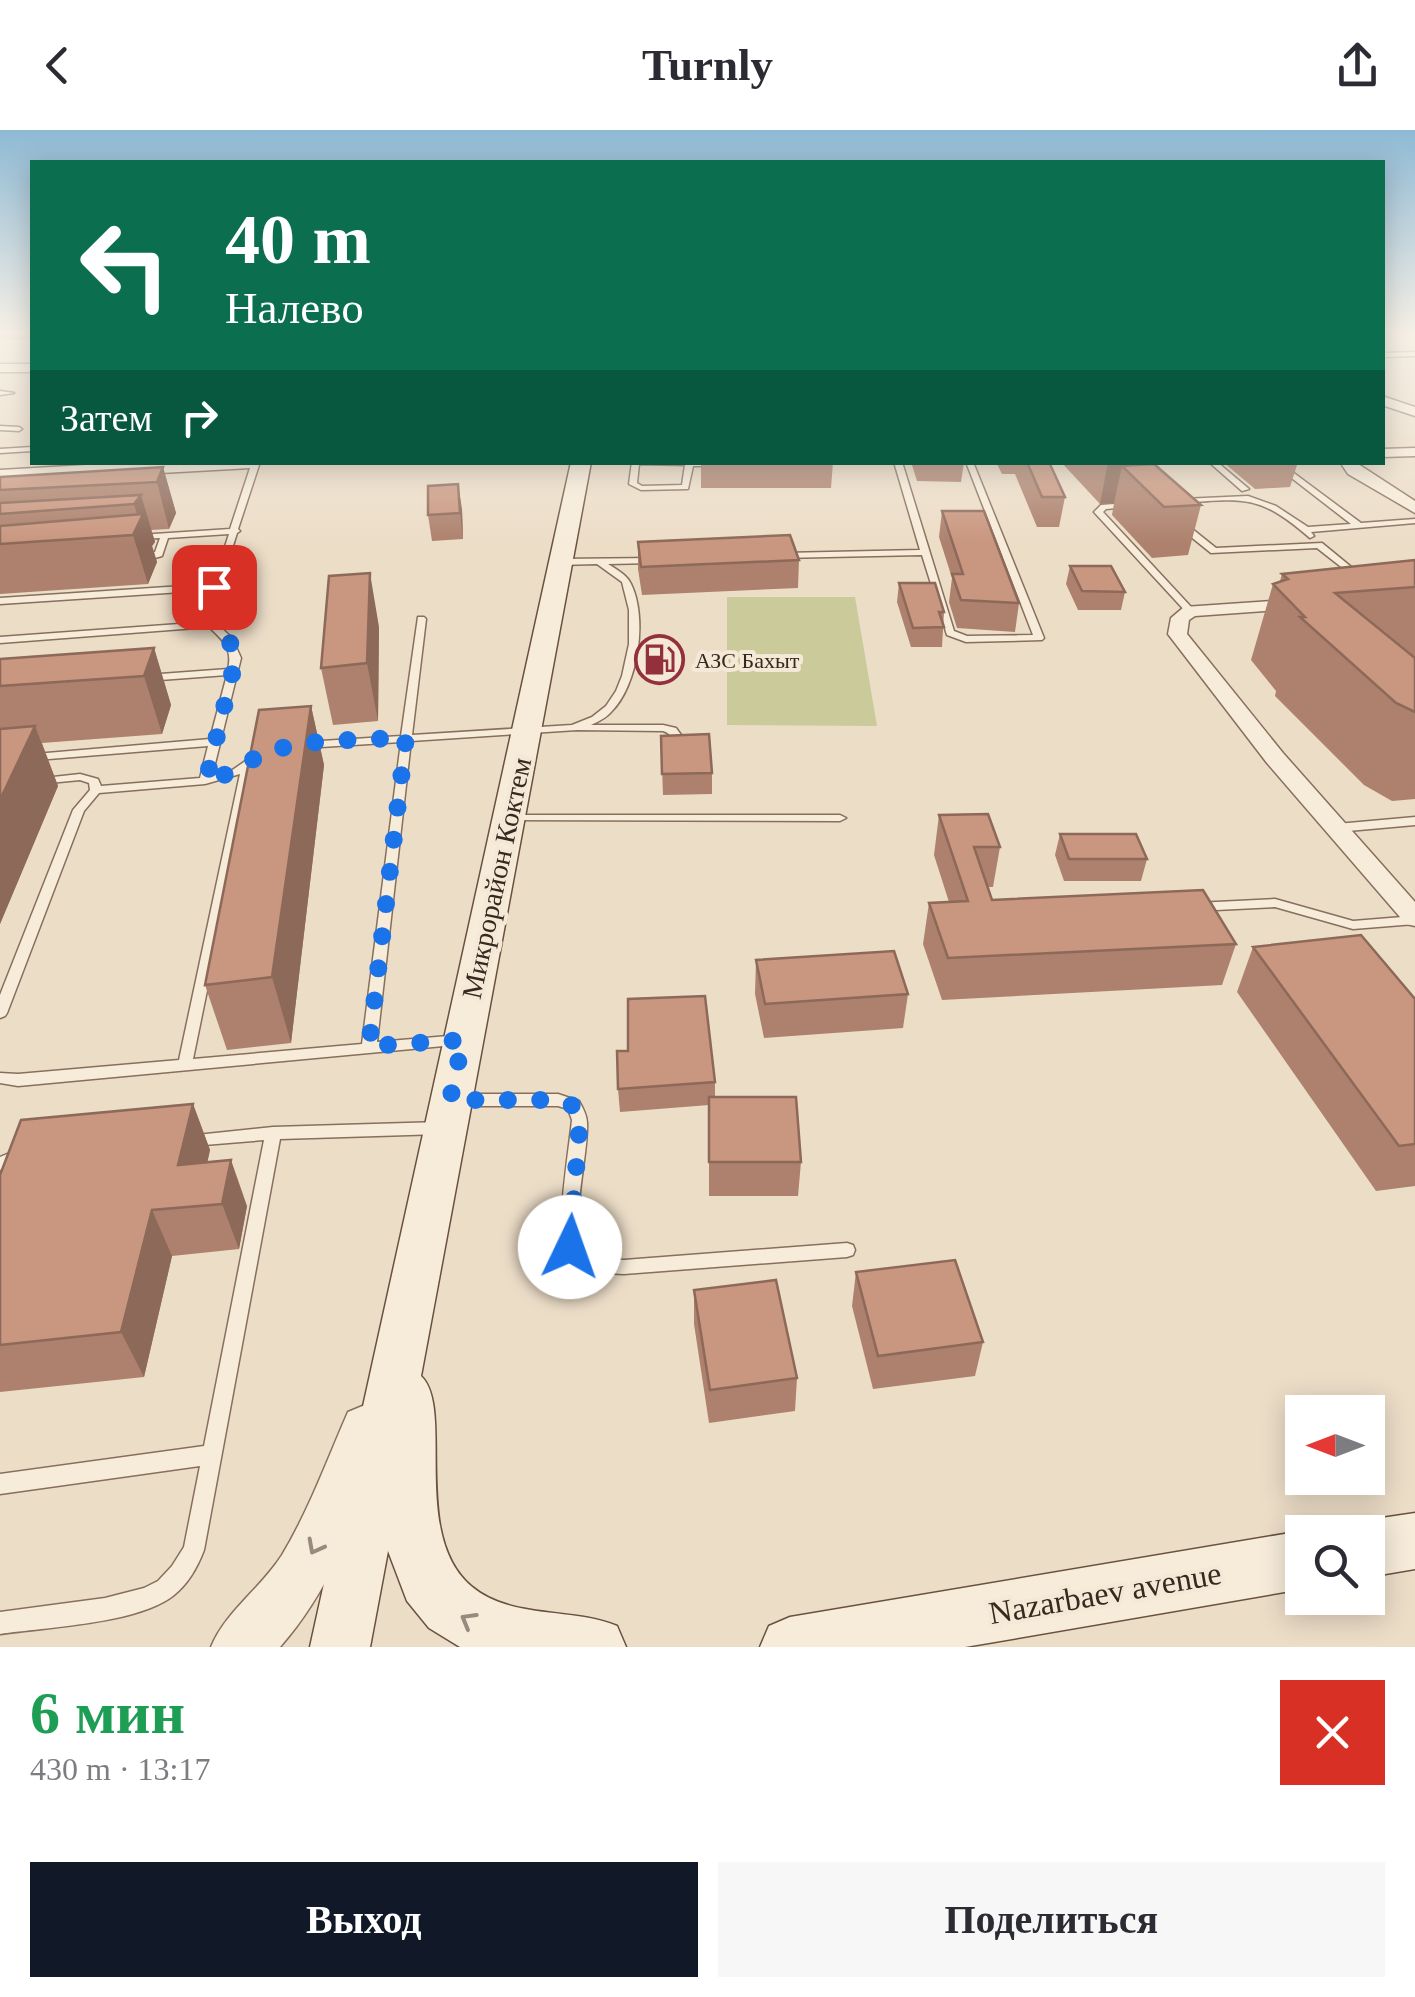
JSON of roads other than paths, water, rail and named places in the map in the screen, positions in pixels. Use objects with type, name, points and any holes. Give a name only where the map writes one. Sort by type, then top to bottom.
[{"type":"main road","name":"Микрорайон Коктем","points":[[340,1647],[558,562],[581,465]]},
{"type":"main road","points":[[406,1328],[407,1499],[412,1543],[425,1576],[446,1606],[489,1631],[539,1644],[596,1647]]},
{"type":"main road","points":[[1385,1546],[1415,1541]]},
{"type":"main road","name":"Nazarbaev avenue","points":[[790,1647],[1285,1563]]},
{"type":"street","points":[[1390,403],[1415,412]]},
{"type":"street","points":[[1385,453],[1415,452]]},
{"type":"street","points":[[0,476],[80,467],[164,474],[231,465]]},
{"type":"street","points":[[1349,465],[1415,508]]},
{"type":"street","points":[[1328,602],[1190,611],[1180,618],[1177,634],[1275,758],[1415,919]]},
{"type":"street","points":[[238,1647],[254,1635],[284,1597],[313,1552],[406,1328]]},
{"type":"lane","points":[[0,428],[20,428]]},
{"type":"lane","points":[[0,451],[30,450]]},
{"type":"lane","points":[[211,624],[214,587],[236,531],[252,465]]},
{"type":"lane","points":[[635,465],[633,484],[642,488],[687,486],[689,465]]},
{"type":"lane","points":[[899,465],[953,636],[966,640],[1040,637],[970,465]]},
{"type":"lane","points":[[1216,465],[1245,489]]},
{"type":"lane","points":[[1278,465],[1358,525]]},
{"type":"lane","points":[[1175,502],[1260,498],[1274,504],[1373,588]]},
{"type":"lane","points":[[1142,504],[1104,507],[1098,512],[1190,611]]},
{"type":"lane","points":[[1170,514],[1214,551],[1319,545]]},
{"type":"lane","points":[[1306,530],[1415,521]]},
{"type":"lane","points":[[128,538],[236,531]]},
{"type":"lane","points":[[123,561],[158,554],[165,536]]},
{"type":"lane","points":[[772,556],[926,552]]},
{"type":"lane","points":[[558,562],[657,560]]},
{"type":"lane","points":[[573,728],[612,706],[632,649],[630,590],[619,573],[600,562]]},
{"type":"lane","points":[[0,602],[214,587]]},
{"type":"lane","points":[[369,1046],[422,618]]},
{"type":"lane","points":[[0,640],[211,624],[229,640],[236,658],[206,781]]},
{"type":"lane","points":[[135,679],[232,672]]},
{"type":"lane","points":[[0,1013],[79,810],[96,790],[206,781],[235,773],[280,748],[526,729],[663,728],[672,730],[679,739]]},
{"type":"lane","points":[[0,760],[216,742]]},
{"type":"lane","points":[[185,1064],[248,765]]},
{"type":"lane","points":[[32,781],[80,777],[94,780],[96,790]]},
{"type":"lane","points":[[509,818],[840,818]]},
{"type":"lane","points":[[1337,828],[1415,821]]},
{"type":"lane","points":[[1176,908],[1274,903],[1353,925],[1415,919]]},
{"type":"lane","points":[[0,1078],[18,1080],[463,1040]]},
{"type":"lane","points":[[179,1141],[558,1100],[574,1106],[580,1120],[568,1234],[573,1256],[582,1265],[624,1267],[847,1250]]},
{"type":"lane","points":[[0,1623],[139,1600],[162,1591],[182,1572],[194,1550],[273,1133]]},
{"type":"lane","points":[[0,1164],[16,1156],[46,1152]]},
{"type":"lane","points":[[0,1484],[210,1455]]},
{"type":"place","name":"АЗС Бахыт","points":[[660,660]]}]
